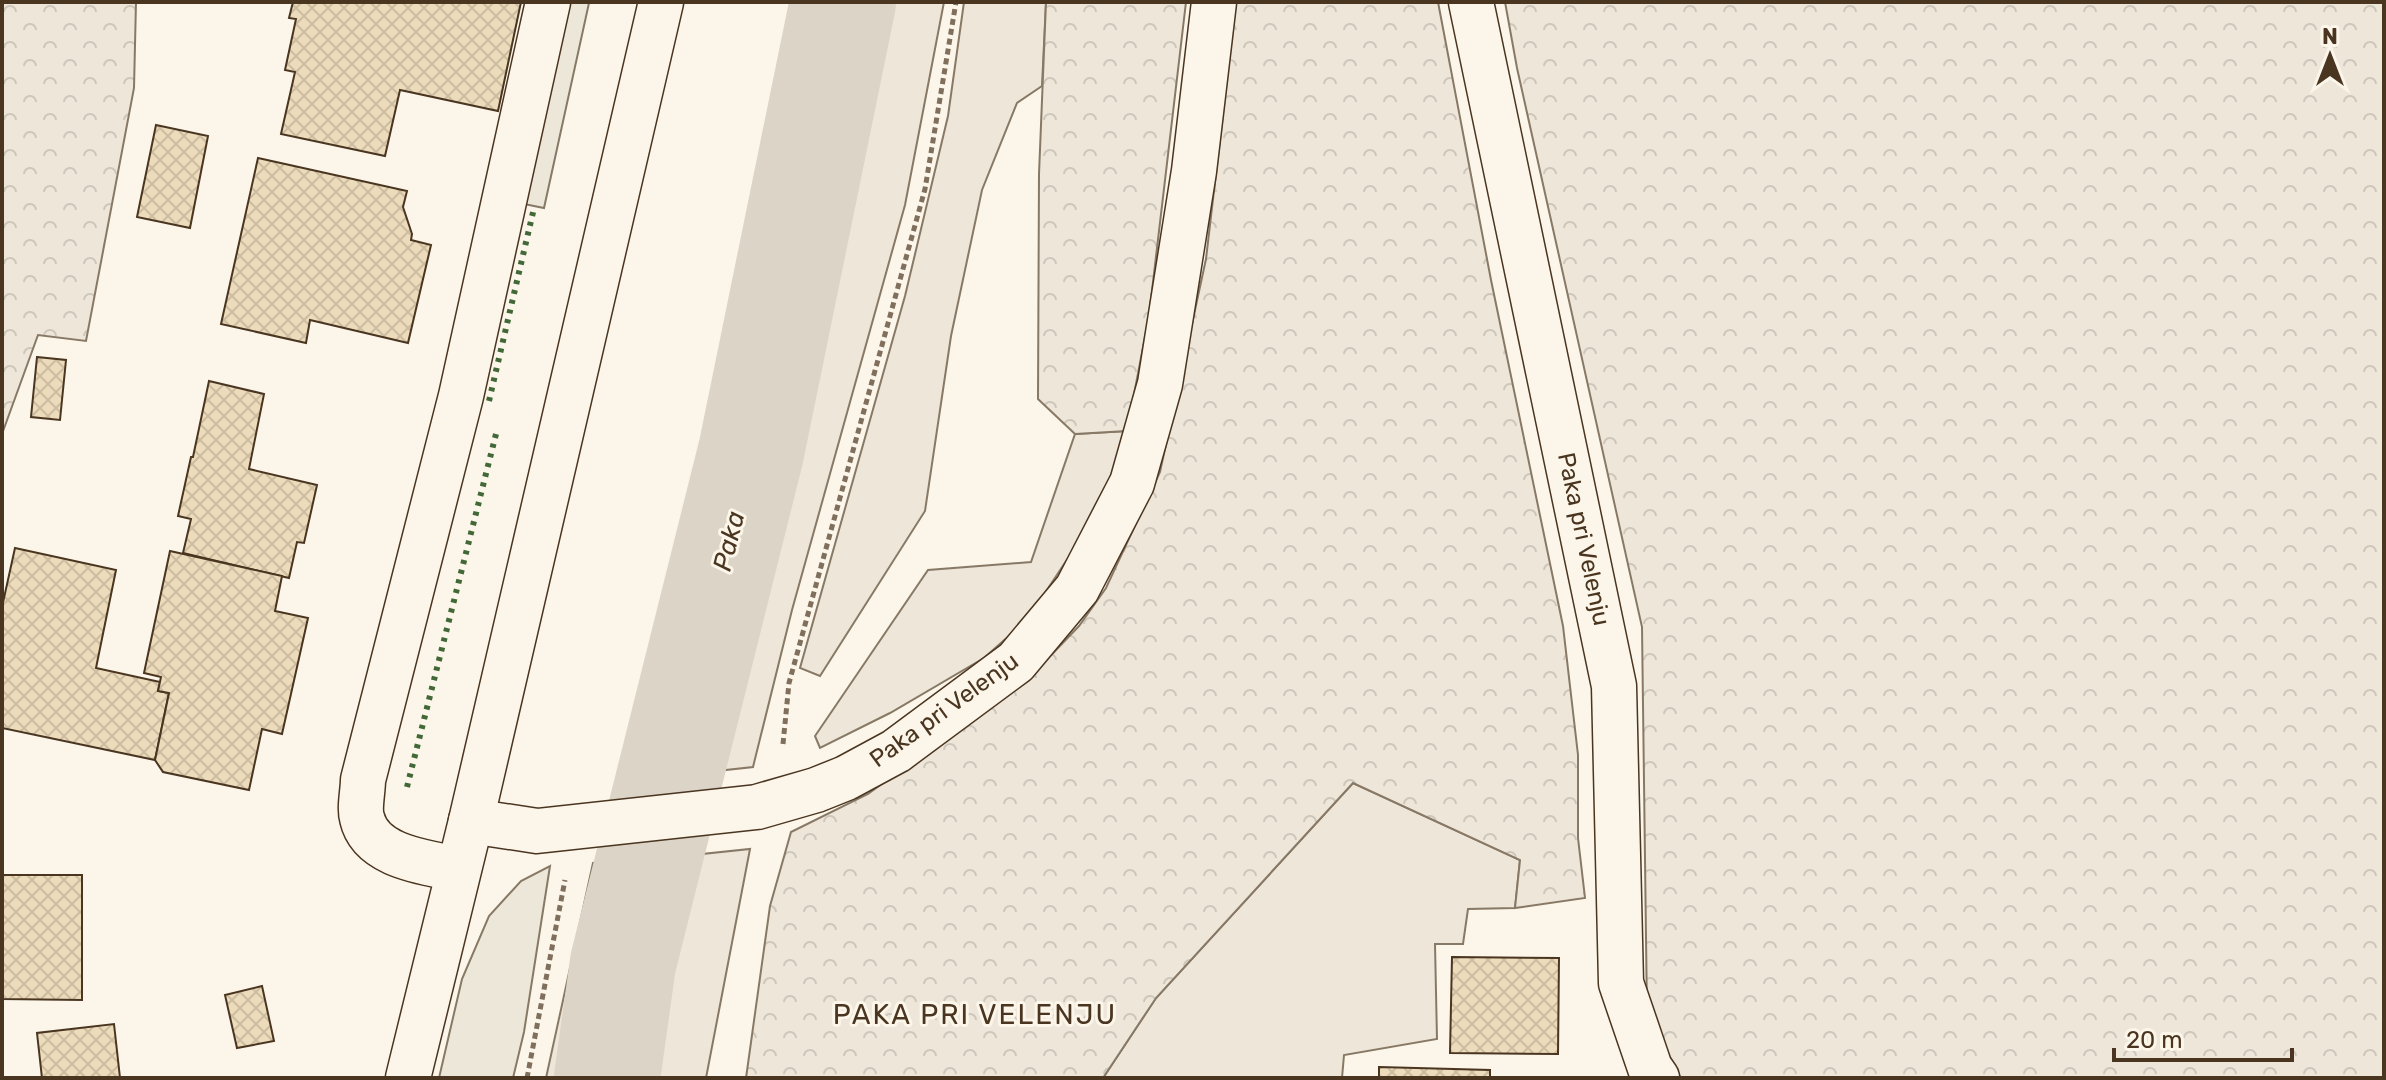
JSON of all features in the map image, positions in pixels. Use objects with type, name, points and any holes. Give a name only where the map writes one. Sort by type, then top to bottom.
[{"type":"street","points":[[457,869],[404,857],[378,845],[362,819],[363,780],[461,396],[548,2]]},
{"type":"street","points":[[408,1078],[471,821],[661,2]]},
{"type":"street","name":"Paka pri Velenju","points":[[575,826],[757,807],[846,778],[896,751],[1016,662],[1077,589],[1132,483],[1160,384],[1194,171],[1214,2]]},
{"type":"street","name":"Paka pri Velenju","points":[[1471,2],[1614,686],[1621,983],[1650,1068],[1657,1078]]},
{"type":"street","points":[[471,821],[537,831],[575,826]]},
{"type":"path","points":[[789,683],[925,189],[956,2]]},
{"type":"path","points":[[527,1078],[575,826]]},
{"type":"green space","points":[[2,2],[136,2],[134,88],[86,341],[38,335],[2,434]]},
{"type":"green space","points":[[874,2],[944,2],[905,205],[792,610],[753,767],[698,773],[770,534],[792,433],[829,292],[864,118]]},
{"type":"green space","points":[[964,2],[1046,2],[1042,86],[1017,103],[982,190],[951,336],[925,511],[820,676],[800,668],[905,296],[948,116]]},
{"type":"green space","points":[[1046,2],[1186,2],[1149,316],[1127,431],[1075,434],[1038,399],[1039,174]]},
{"type":"green space","points":[[1236,2],[1438,2],[1491,280],[1563,626],[1578,755],[1578,838],[1585,898],[1515,908],[1520,860],[1353,783],[1156,998],[1103,1078],[746,1078],[770,906],[791,832],[868,794],[1034,673],[1079,626],[1106,588],[1160,472],[1206,259]]},
{"type":"green space","points":[[1505,2],[2384,2],[2384,1078],[1681,1078],[1647,1014],[1642,627],[1517,68]]},
{"type":"green space","points":[[1127,431],[1125,444],[1086,531],[1027,620],[984,658],[890,713],[820,748],[815,736],[928,570],[1031,562],[1075,434]]},
{"type":"green space","points":[[1353,783],[1520,860],[1515,908],[1468,909],[1463,944],[1435,944],[1437,1039],[1344,1055],[1342,1078],[1103,1078],[1156,998]]},
{"type":"green space","points":[[750,849],[706,1078],[635,1078],[674,857]]},
{"type":"green space","points":[[628,859],[592,1078],[546,1078],[593,863]]},
{"type":"shaded area","points":[[569,2],[589,3],[544,208],[524,204]]},
{"type":"shaded area","points":[[550,866],[524,1032],[513,1078],[439,1078],[462,979],[489,916],[521,881]]},
{"type":"building","points":[[293,2],[521,2],[498,111],[400,90],[385,156],[281,134],[295,72],[285,70],[296,19],[289,18]]},
{"type":"building","points":[[156,125],[208,136],[190,228],[137,217]]},
{"type":"building","points":[[258,158],[407,191],[403,207],[411,240],[431,245],[408,343],[310,320],[306,343],[221,324]]},
{"type":"building","points":[[37,357],[66,360],[60,420],[31,417]]},
{"type":"building","points":[[209,381],[264,394],[249,469],[317,485],[304,543],[297,542],[289,578],[183,553],[191,519],[178,516]]},
{"type":"building","points":[[15,548],[116,570],[96,668],[160,682],[158,691],[169,693],[155,760],[2,728],[2,607]]},
{"type":"building","points":[[170,551],[282,576],[275,611],[308,618],[282,734],[262,729],[249,790],[163,772],[155,760],[169,693],[158,691],[161,677],[144,673]]},
{"type":"building","points":[[2,875],[82,875],[82,1000],[2,999]]},
{"type":"building","points":[[1452,957],[1559,958],[1558,1054],[1450,1053]]},
{"type":"building","points":[[262,986],[274,1041],[237,1048],[225,995]]},
{"type":"building","points":[[114,1024],[120,1078],[42,1078],[37,1033]]},
{"type":"building","points":[[1379,1067],[1490,1070],[1490,1078],[1379,1078]]},
{"type":"waterway","name":"Paka","points":[[607,1078],[623,963],[751,452],[843,2]]},
{"type":"hedge","points":[[489,401],[534,208]]},
{"type":"hedge","points":[[407,787],[496,434]]},
{"type":"district","name":"PAKA PRI VELENJU","points":[[975,1014]]}]
